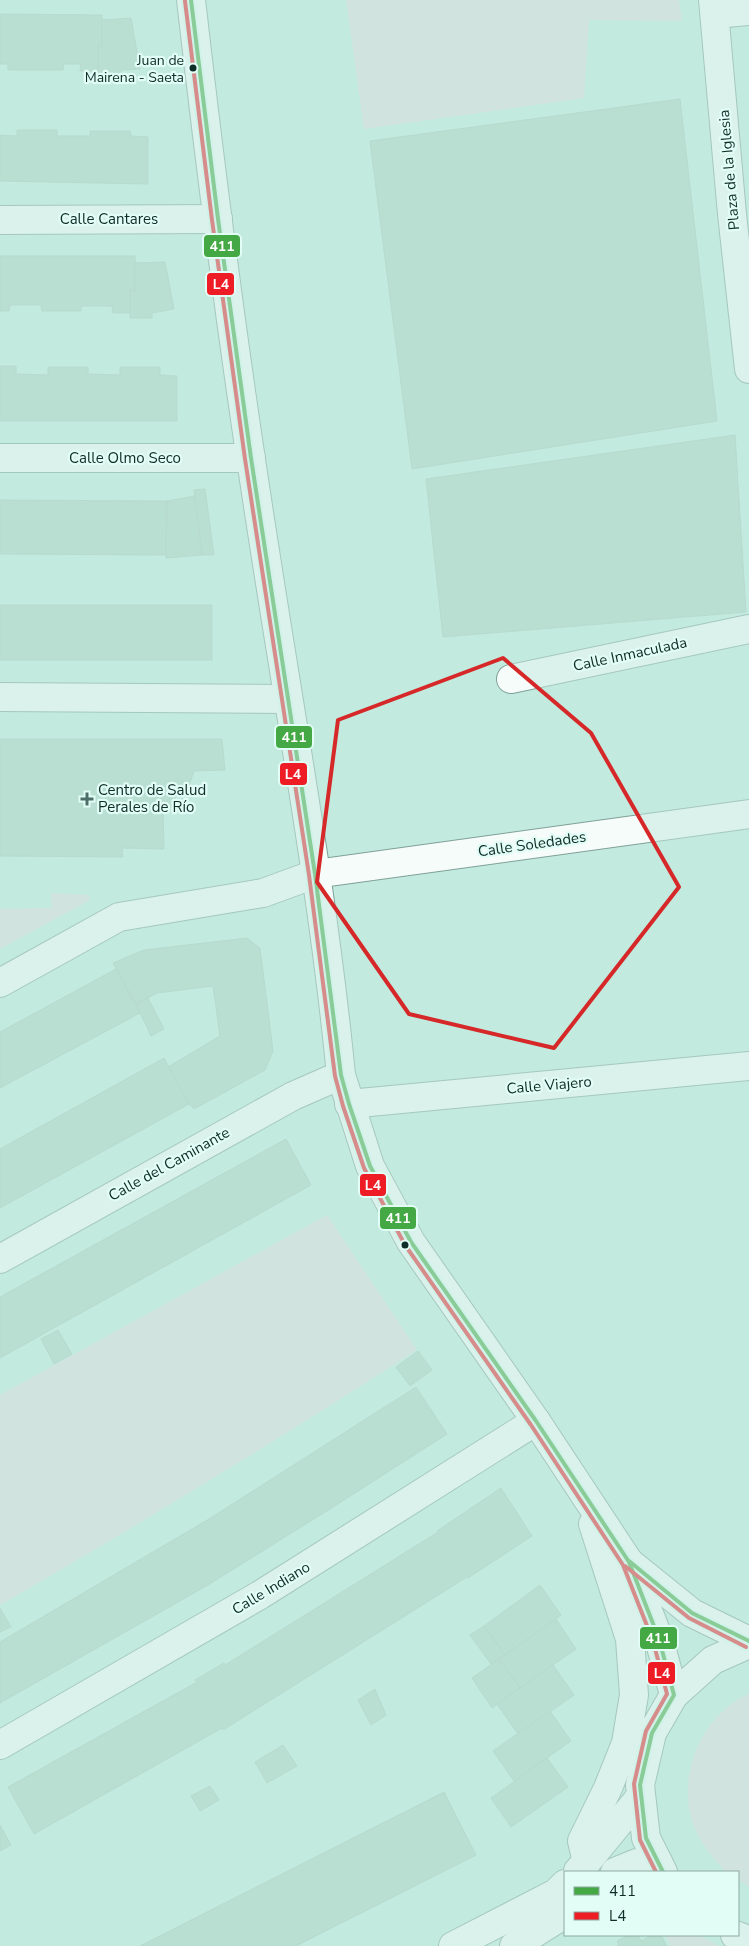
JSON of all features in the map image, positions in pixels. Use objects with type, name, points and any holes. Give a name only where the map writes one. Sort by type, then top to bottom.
[{"type":"street","points":[[191,0],[218,219],[251,458],[315,874],[341,1075],[349,1104],[370,1166],[411,1242],[536,1421],[629,1562],[660,1639],[674,1695]]},
{"type":"street","points":[[714,7],[749,10]]},
{"type":"street","name":"Plaza de la Iglesia","points":[[714,7],[741,214],[749,369]]},
{"type":"street","name":"Calle Cantares","points":[[0,220],[218,219]]},
{"type":"street","name":"Calle Olmo Seco","points":[[0,458],[251,458]]},
{"type":"street","name":"Calle Inmaculada","points":[[511,679],[749,630]]},
{"type":"street","points":[[0,697],[288,699]]},
{"type":"street","name":"Calle Soledades","points":[[0,983],[119,917],[263,893],[315,874],[749,814]]},
{"type":"street","name":"Calle Viajero","points":[[349,1104],[749,1066]]},
{"type":"street","name":"Calle del Caminante","points":[[0,1259],[293,1096],[341,1075]]},
{"type":"street","name":"Calle Indiano","points":[[0,1745],[260,1595],[536,1421]]},
{"type":"street","points":[[582,1492],[630,1639],[634,1695],[626,1744],[608,1788],[582,1840],[582,1867]]},
{"type":"street","points":[[629,1562],[692,1613],[749,1643]]},
{"type":"street","points":[[660,1867],[646,1838],[640,1784],[652,1733],[674,1695],[713,1660],[749,1643]]},
{"type":"street","points":[[582,1867],[641,1796]]},
{"type":"street","points":[[617,1871],[637,1863],[660,1867]]},
{"type":"street","points":[[453,1946],[556,1893],[564,1885]]},
{"type":"street","points":[[514,1946],[564,1915]]},
{"type":"highlighted area","points":[[503,658],[591,733],[679,887],[554,1048],[409,1014],[317,882],[338,720]]},
{"type":"shaded area","points":[[346,0],[679,0],[682,21],[589,20],[584,98],[364,129]]},
{"type":"shaded area","points":[[51,893],[89,895],[90,900],[0,949],[0,909],[52,908]]},
{"type":"shaded area","points":[[327,1215],[417,1350],[210,1480],[0,1605],[0,1395]]},
{"type":"shaded area","points":[[749,1694],[749,1886],[739,1881],[739,1871],[725,1871],[704,1845],[692,1822],[688,1796],[689,1778],[699,1743],[708,1728],[733,1702]]},
{"type":"shaded area","points":[[666,1936],[701,1936],[719,1946],[671,1946]]},
{"type":"building","points":[[0,14],[102,15],[102,46],[98,46],[98,71],[80,71],[81,64],[64,64],[63,70],[8,70],[8,64],[0,64]]},
{"type":"building","points":[[131,18],[140,69],[121,70],[121,82],[98,83],[98,46],[102,46],[102,20]]},
{"type":"building","points":[[680,99],[717,421],[412,469],[370,141]]},
{"type":"building","points":[[17,130],[57,130],[57,136],[90,136],[90,131],[130,131],[131,136],[148,137],[148,184],[0,181],[0,135],[17,136]]},
{"type":"building","points":[[0,256],[135,256],[135,291],[130,290],[130,313],[113,313],[112,306],[81,306],[81,311],[42,311],[41,305],[10,305],[9,311],[0,311]]},
{"type":"building","points":[[165,262],[174,309],[152,313],[152,318],[130,318],[130,290],[135,291],[135,263]]},
{"type":"building","points":[[0,366],[16,366],[16,374],[48,375],[48,367],[88,367],[88,374],[120,375],[120,367],[160,367],[160,375],[177,376],[177,421],[0,421]]},
{"type":"building","points":[[735,435],[746,612],[443,637],[426,479]]},
{"type":"building","points":[[205,489],[214,555],[202,555],[194,490]]},
{"type":"building","points":[[195,496],[202,555],[166,558],[167,501]]},
{"type":"building","points":[[0,500],[167,501],[166,555],[0,554]]},
{"type":"building","points":[[0,605],[212,605],[212,660],[0,660]]},
{"type":"building","name":"Centro de Salud Perales de Río","points":[[0,739],[222,739],[225,770],[194,771],[187,791],[175,791],[175,808],[163,807],[164,849],[122,848],[123,857],[0,856]]},
{"type":"building","points":[[247,938],[260,948],[273,1051],[265,1070],[194,1109],[189,1104],[168,1067],[220,1036],[213,986],[157,993],[136,1004],[113,963],[144,950]]},
{"type":"building","points":[[116,969],[140,1013],[0,1088],[0,1032]]},
{"type":"building","points":[[148,998],[164,1029],[151,1036],[136,1004]]},
{"type":"building","points":[[164,1058],[189,1104],[0,1208],[0,1149]]},
{"type":"building","points":[[286,1139],[311,1185],[0,1358],[0,1297]]},
{"type":"building","points":[[58,1330],[72,1354],[54,1364],[41,1339]]},
{"type":"building","points":[[418,1351],[432,1370],[410,1386],[396,1367]]},
{"type":"building","points":[[416,1387],[447,1434],[208,1585],[0,1703],[0,1642],[209,1519]]},
{"type":"building","points":[[501,1488],[532,1536],[468,1578],[223,1730],[222,1728],[34,1834],[8,1787],[197,1682],[195,1680],[224,1663],[225,1665],[438,1532]]},
{"type":"building","points":[[540,1585],[561,1615],[505,1655],[484,1626]]},
{"type":"building","points":[[0,1608],[11,1627],[0,1632]]},
{"type":"building","points":[[556,1619],[576,1649],[520,1688],[499,1659]]},
{"type":"building","points":[[484,1626],[505,1655],[491,1664],[470,1635]]},
{"type":"building","points":[[499,1659],[520,1688],[492,1708],[472,1678]]},
{"type":"building","points":[[553,1665],[574,1695],[518,1734],[497,1704]]},
{"type":"building","points":[[375,1689],[386,1715],[371,1725],[358,1700]]},
{"type":"building","points":[[550,1711],[571,1741],[514,1781],[493,1751]]},
{"type":"building","points":[[283,1745],[297,1766],[267,1783],[255,1762]]},
{"type":"building","points":[[547,1758],[568,1787],[511,1827],[491,1798]]},
{"type":"building","points":[[210,1786],[219,1800],[200,1811],[191,1796]]},
{"type":"building","points":[[444,1792],[476,1855],[296,1946],[140,1946]]},
{"type":"building","points":[[0,1825],[11,1845],[0,1851]]},
{"type":"building","points":[[626,1936],[638,1936],[641,1941],[650,1936],[662,1936],[667,1946],[617,1946],[619,1945],[617,1941]]},
{"type":"transit line","name":"411","points":[[191,0],[218,219],[251,458],[315,874],[341,1075],[370,1166],[411,1242],[536,1421],[629,1562],[659,1639],[674,1695],[652,1733],[640,1785],[646,1838],[662,1871]]},
{"type":"transit line","name":"L4","points":[[185,1],[212,220],[245,459],[309,875],[335,1076],[364,1168],[405,1245],[531,1425],[623,1565],[653,1641],[667,1694],[646,1731],[634,1784],[640,1840],[656,1871]]},
{"type":"transit line","name":"411","points":[[629,1561],[692,1613],[749,1641]]},
{"type":"transit line","name":"L4","points":[[625,1566],[689,1618],[746,1647]]},
{"type":"place","name":"Juan de Mairena - Saeta","points":[[193,68]]},
{"type":"place","name":"Centro de Salud Perales de Río","points":[[87,799]]}]
